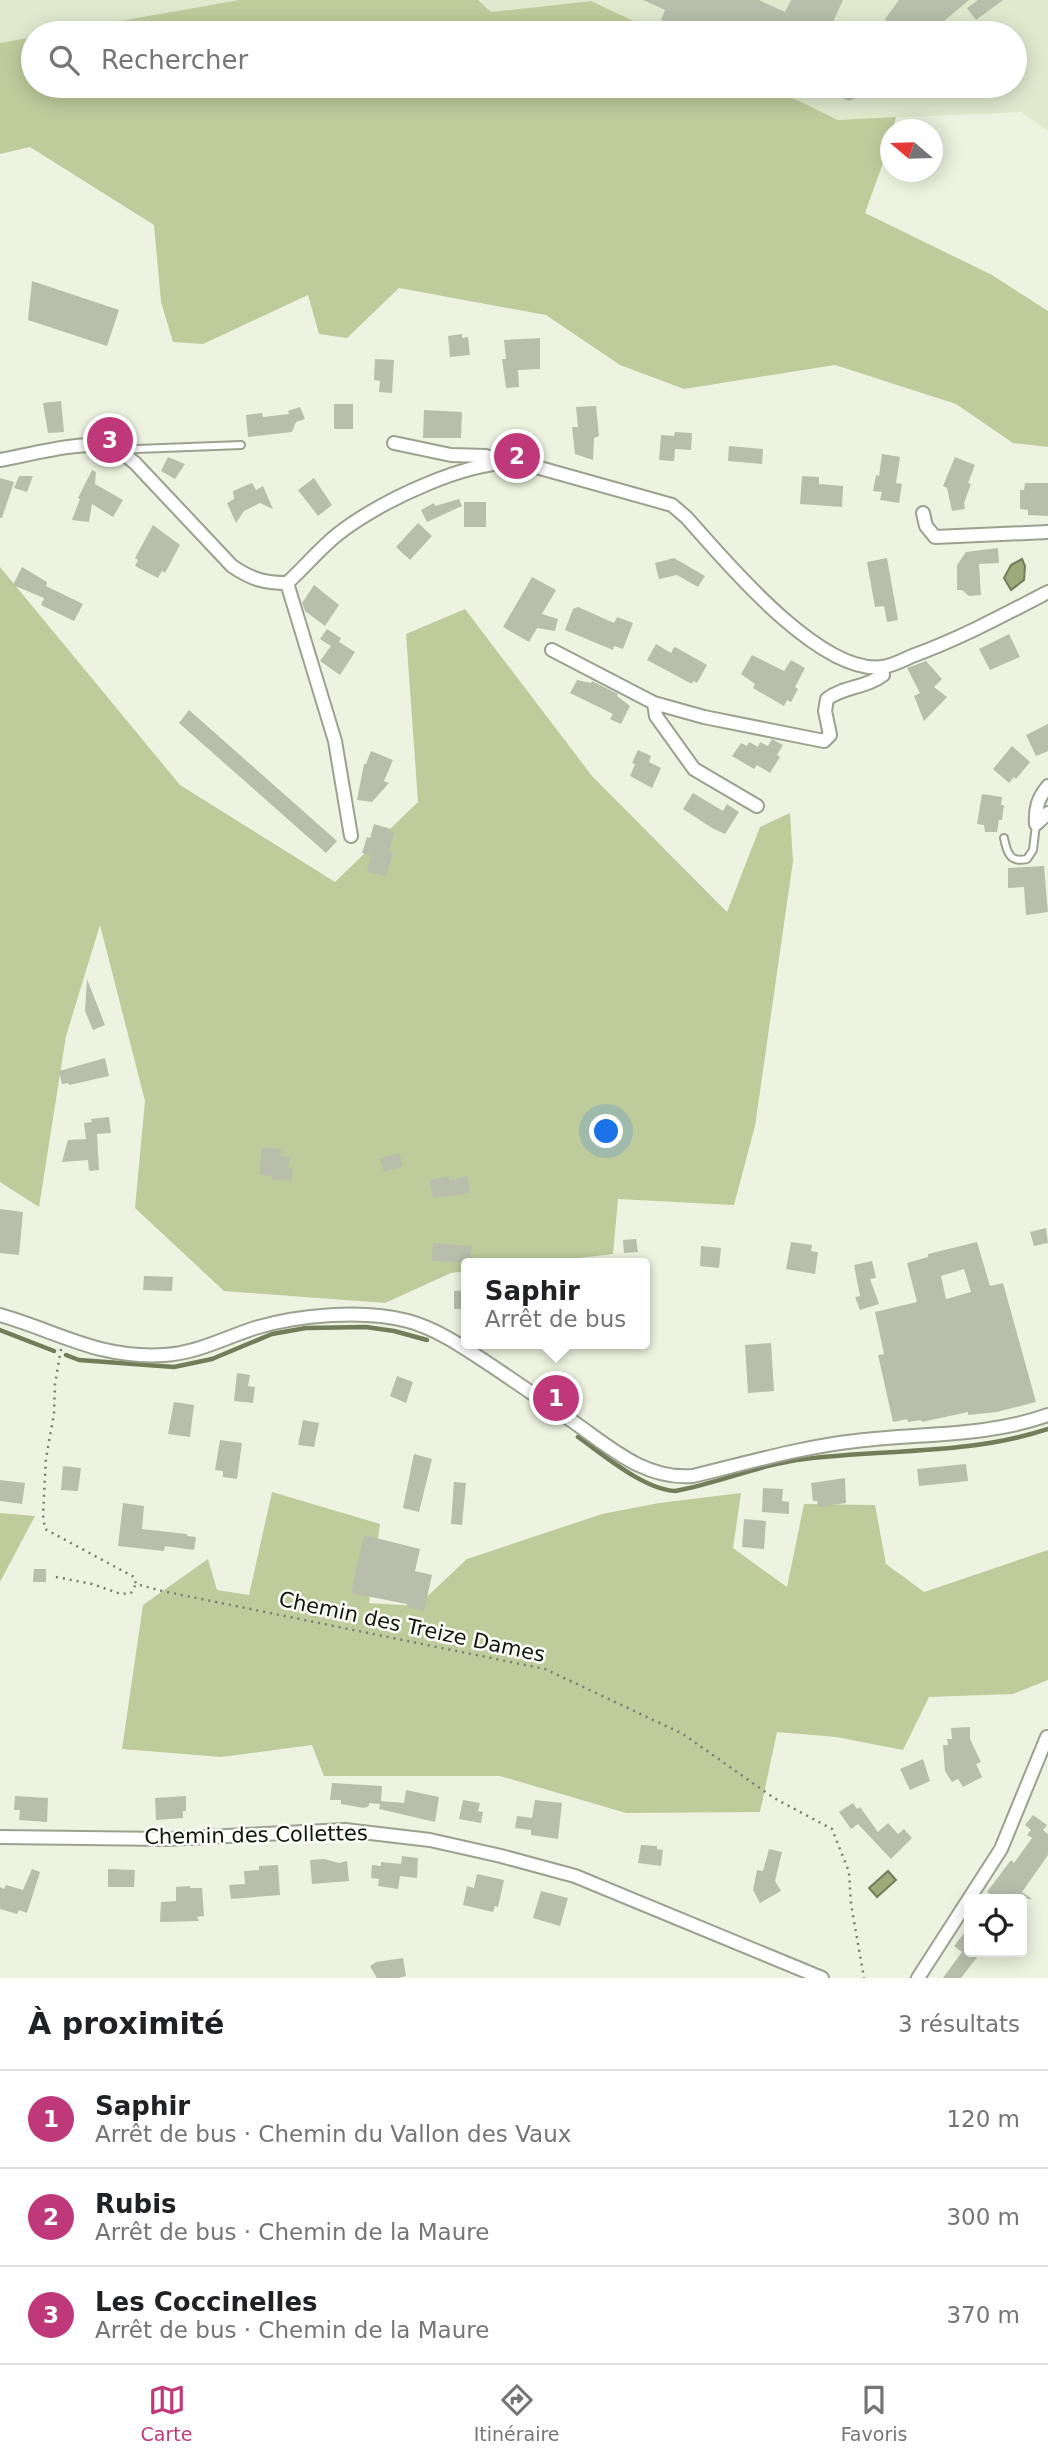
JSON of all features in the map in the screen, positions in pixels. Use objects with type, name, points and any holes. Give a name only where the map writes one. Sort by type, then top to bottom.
[{"type":"street","points":[[394,443],[451,455],[486,456],[502,463]]},
{"type":"street","points":[[0,460],[92,445],[107,446],[122,452],[232,566],[249,578],[265,583],[287,583],[334,537],[355,521],[405,494],[476,467],[522,463],[672,505],[769,606],[836,658],[859,665],[882,667],[937,647],[1048,592]]},
{"type":"street","points":[[923,513],[926,526],[935,537],[1048,532]]},
{"type":"street","points":[[287,583],[335,741],[351,836]]},
{"type":"street","points":[[552,650],[654,703],[704,717],[824,741],[830,735],[825,710],[827,699],[837,691],[883,676],[882,667]]},
{"type":"street","points":[[654,703],[656,716],[694,769],[757,806]]},
{"type":"street","points":[[1036,824],[1035,809],[1048,786]]},
{"type":"street","points":[[1036,824],[1048,813]]},
{"type":"street","points":[[0,1315],[65,1340],[116,1353],[165,1355],[200,1349],[288,1318],[355,1316],[407,1321],[461,1347]]},
{"type":"street","points":[[465,1349],[638,1467],[677,1478],[821,1446],[857,1440],[993,1429],[1027,1423],[1048,1415]]},
{"type":"street","points":[[918,1978],[1001,1849],[1047,1737]]},
{"type":"street","name":"Chemin des Collettes","points":[[0,1837],[167,1839],[345,1830],[430,1840],[575,1876],[822,1978]]},
{"type":"lane","points":[[122,452],[137,449],[241,445]]},
{"type":"lane","points":[[1004,838],[1006,852],[1012,858],[1019,861],[1027,859],[1033,850],[1036,824]]},
{"type":"path","name":"Chemin des Treize Dames","points":[[65,1340],[58,1357],[54,1414],[46,1458],[43,1515],[45,1529],[134,1577],[136,1584],[545,1670],[683,1734],[774,1798],[832,1829],[849,1872],[864,1978]]},
{"type":"path","points":[[56,1577],[92,1584],[121,1594],[131,1593],[136,1584]]},
{"type":"shaded area","points":[[0,0],[239,0],[120,21],[21,21],[21,39],[0,43]]},
{"type":"shaded area","points":[[239,0],[478,0],[491,12],[591,1],[634,21],[120,21]]},
{"type":"shaded area","points":[[478,0],[1048,0],[1048,131],[1021,112],[838,120],[793,98],[1027,98],[1027,21],[634,21],[591,1],[491,12]]},
{"type":"shaded area","points":[[21,39],[21,98],[793,98],[838,120],[896,117],[880,119],[880,171],[865,213],[992,275],[1048,311],[1048,447],[1013,443],[956,404],[835,365],[684,389],[620,365],[546,315],[399,288],[347,338],[319,334],[308,295],[203,344],[173,342],[161,302],[154,225],[30,147],[0,154],[0,43]]},
{"type":"shaded area","points":[[1022,559],[1025,566],[1024,580],[1011,590],[1004,578],[1011,565]]},
{"type":"shaded area","points":[[0,567],[180,785],[335,882],[418,802],[406,634],[465,609],[592,776],[727,912],[760,827],[790,813],[793,861],[755,1126],[734,1205],[618,1199],[613,1254],[579,1258],[461,1258],[461,1272],[451,1273],[385,1303],[224,1291],[135,1208],[145,1101],[100,925],[66,1036],[39,1207],[0,1182]]},
{"type":"shaded area","points":[[272,1492],[380,1524],[369,1603],[417,1606],[467,1559],[602,1514],[659,1503],[741,1493],[733,1548],[787,1587],[804,1504],[875,1505],[886,1564],[924,1592],[1048,1550],[1048,1680],[1013,1694],[929,1697],[903,1750],[836,1737],[777,1732],[760,1812],[626,1813],[500,1776],[324,1776],[312,1745],[221,1757],[122,1749],[143,1605],[208,1559],[217,1590],[249,1595]]},
{"type":"shaded area","points":[[0,1513],[35,1516],[0,1582]]},
{"type":"shaded area","points":[[888,1871],[896,1880],[877,1897],[869,1888]]},
{"type":"building","points":[[643,0],[759,0],[785,12],[791,0],[843,0],[833,21],[663,21],[661,20],[665,10]]},
{"type":"building","points":[[899,0],[969,0],[944,21],[885,19]]},
{"type":"building","points":[[978,0],[1003,0],[976,20],[967,8]]},
{"type":"building","points":[[32,281],[119,310],[107,346],[28,320]]},
{"type":"building","points":[[462,334],[462,338],[468,337],[470,355],[450,357],[448,336]]},
{"type":"building","points":[[540,338],[540,369],[518,370],[519,387],[506,388],[502,359],[506,359],[504,340]]},
{"type":"building","points":[[375,359],[394,360],[392,393],[379,392],[380,381],[374,380]]},
{"type":"building","points":[[61,401],[64,432],[48,433],[43,403]]},
{"type":"building","points":[[334,404],[353,404],[353,429],[334,429]]},
{"type":"building","points":[[596,406],[599,436],[594,438],[593,460],[575,454],[572,427],[578,427],[576,407]]},
{"type":"building","points":[[300,407],[305,419],[296,422],[292,432],[248,437],[246,415],[262,413],[263,417],[289,414],[288,411]]},
{"type":"building","points":[[424,410],[462,412],[461,438],[423,438]]},
{"type":"building","points":[[675,432],[692,433],[691,450],[675,449],[674,461],[659,460],[661,435],[674,436]]},
{"type":"building","points":[[729,446],[763,449],[762,464],[728,461]]},
{"type":"building","points":[[882,454],[900,457],[896,483],[902,484],[899,503],[880,500],[882,492],[873,491],[876,475],[879,476]]},
{"type":"building","points":[[168,457],[185,464],[175,479],[161,471]]},
{"type":"building","points":[[955,457],[975,465],[968,483],[971,484],[964,503],[965,509],[952,511],[947,488],[943,486]]},
{"type":"building","points":[[92,470],[96,472],[95,484],[123,500],[113,517],[92,504],[89,522],[72,520],[80,499],[78,498]]},
{"type":"building","points":[[19,476],[33,476],[27,492],[14,488]]},
{"type":"building","points":[[802,476],[819,477],[819,484],[843,486],[842,507],[800,504]]},
{"type":"building","points":[[0,478],[14,482],[2,518],[0,518]]},
{"type":"building","points":[[314,478],[332,505],[318,516],[298,490]]},
{"type":"building","points":[[252,483],[256,490],[263,486],[273,509],[260,503],[244,511],[236,523],[227,503],[234,499],[233,491]]},
{"type":"building","points":[[1025,483],[1048,483],[1048,516],[1028,515],[1028,510],[1020,509],[1020,490],[1024,490]]},
{"type":"building","points":[[459,499],[462,506],[427,522],[421,510],[434,503],[435,506]]},
{"type":"building","points":[[464,502],[486,502],[486,527],[464,527]]},
{"type":"building","points":[[418,523],[432,536],[410,560],[396,547]]},
{"type":"building","points":[[153,525],[180,545],[165,573],[162,571],[158,578],[135,566],[138,560],[135,558]]},
{"type":"building","points":[[998,548],[999,563],[979,564],[981,595],[969,596],[962,590],[957,590],[957,565],[966,552]]},
{"type":"building","points":[[674,558],[705,576],[698,587],[677,575],[659,579],[655,563]]},
{"type":"building","points":[[887,558],[898,620],[887,622],[884,606],[875,607],[867,562]]},
{"type":"building","points":[[22,567],[47,582],[46,586],[83,604],[74,621],[41,605],[44,598],[13,585]]},
{"type":"building","points":[[532,577],[556,590],[542,614],[558,619],[555,631],[537,628],[529,642],[503,627]]},
{"type":"building","points":[[314,585],[339,605],[325,626],[305,611],[302,603]]},
{"type":"building","points":[[578,607],[614,623],[617,617],[633,623],[623,649],[614,646],[613,650],[565,630],[573,609]]},
{"type":"building","points":[[327,629],[341,638],[339,642],[355,652],[340,675],[320,661],[331,646],[320,639]]},
{"type":"building","points":[[1009,634],[1020,657],[990,670],[979,649]]},
{"type":"building","points":[[656,644],[671,653],[674,647],[677,648],[707,665],[697,683],[693,681],[692,684],[647,660]]},
{"type":"building","points":[[752,655],[784,671],[791,660],[805,668],[791,702],[787,700],[784,706],[753,688],[755,684],[741,674]]},
{"type":"building","points":[[926,661],[942,679],[934,687],[947,697],[924,721],[914,696],[920,693],[907,668]]},
{"type":"building","points":[[577,680],[592,681],[618,694],[617,696],[630,706],[621,724],[610,719],[613,714],[570,693]]},
{"type":"building","points":[[189,710],[337,841],[326,853],[179,723]]},
{"type":"building","points":[[1048,724],[1048,751],[1036,756],[1026,735]]},
{"type":"building","points":[[772,739],[783,745],[777,755],[780,757],[770,773],[757,765],[754,769],[732,756],[741,743],[747,746],[749,742],[758,747],[760,742],[768,746]]},
{"type":"building","points":[[1012,746],[1030,762],[1016,779],[1014,777],[1009,783],[993,769]]},
{"type":"building","points":[[638,750],[651,756],[649,762],[661,768],[652,788],[630,776]]},
{"type":"building","points":[[371,751],[393,760],[384,781],[389,783],[372,802],[357,800],[364,764]]},
{"type":"building","points":[[693,793],[723,811],[727,804],[739,812],[725,834],[683,809]]},
{"type":"building","points":[[982,794],[1002,797],[1002,820],[999,820],[997,832],[985,832],[984,825],[977,824]]},
{"type":"building","points":[[374,824],[394,832],[389,852],[393,853],[386,877],[367,871],[371,855],[362,853]]},
{"type":"building","points":[[1044,866],[1048,912],[1026,915],[1024,887],[1008,888],[1008,868]]},
{"type":"building","points":[[87,979],[105,1025],[93,1030],[85,1011]]},
{"type":"building","points":[[105,1058],[109,1076],[69,1085],[62,1084],[59,1071]]},
{"type":"building","points":[[109,1117],[111,1133],[97,1134],[99,1170],[89,1171],[88,1160],[62,1162],[68,1140],[86,1139],[84,1123],[92,1122],[91,1119]]},
{"type":"building","points":[[262,1147],[281,1149],[280,1156],[290,1157],[288,1168],[293,1169],[291,1181],[272,1180],[272,1176],[259,1175]]},
{"type":"building","points":[[399,1153],[403,1166],[384,1172],[380,1159]]},
{"type":"building","points":[[449,1176],[450,1180],[467,1176],[470,1193],[433,1198],[429,1180]]},
{"type":"building","points":[[0,1209],[23,1212],[19,1255],[0,1253]]},
{"type":"building","points":[[1046,1228],[1048,1243],[1034,1246],[1030,1232]]},
{"type":"building","points":[[636,1239],[638,1252],[624,1253],[623,1240]]},
{"type":"building","points":[[791,1242],[812,1245],[811,1251],[818,1252],[815,1274],[786,1269]]},
{"type":"building","points":[[977,1242],[990,1286],[1003,1283],[1036,1402],[997,1412],[968,1415],[968,1412],[922,1422],[908,1422],[907,1419],[893,1422],[878,1355],[884,1354],[875,1312],[917,1302],[907,1263],[928,1257],[928,1254]],"holes":[[[964,1269],[971,1292],[946,1299],[941,1276]]]},
{"type":"building","points":[[433,1243],[472,1246],[471,1258],[461,1258],[461,1263],[432,1261]]},
{"type":"building","points":[[701,1246],[721,1248],[719,1268],[700,1266]]},
{"type":"building","points":[[872,1261],[876,1278],[870,1279],[879,1304],[860,1310],[855,1297],[860,1296],[854,1265]]},
{"type":"building","points":[[144,1276],[173,1277],[172,1291],[143,1290]]},
{"type":"building","points":[[461,1290],[461,1309],[454,1309],[454,1291]]},
{"type":"building","points":[[771,1343],[774,1391],[748,1393],[745,1345]]},
{"type":"building","points":[[237,1373],[250,1375],[248,1386],[255,1387],[253,1403],[234,1401]]},
{"type":"building","points":[[397,1376],[413,1382],[406,1403],[390,1396]]},
{"type":"building","points":[[174,1402],[194,1405],[190,1437],[168,1434]]},
{"type":"building","points":[[303,1420],[319,1423],[314,1447],[298,1445]]},
{"type":"building","points":[[220,1440],[242,1443],[237,1479],[223,1477],[223,1471],[215,1470]]},
{"type":"building","points":[[414,1454],[432,1459],[419,1512],[403,1508]]},
{"type":"building","points":[[966,1464],[968,1481],[919,1486],[917,1469]]},
{"type":"building","points":[[63,1466],[81,1468],[78,1491],[61,1490]]},
{"type":"building","points":[[845,1478],[846,1503],[818,1507],[817,1501],[813,1501],[811,1483]]},
{"type":"building","points":[[0,1480],[25,1483],[22,1504],[0,1501]]},
{"type":"building","points":[[454,1482],[466,1483],[462,1525],[451,1524]]},
{"type":"building","points":[[763,1488],[783,1489],[782,1501],[789,1502],[789,1514],[762,1512]]},
{"type":"building","points":[[123,1503],[144,1506],[142,1529],[196,1537],[194,1550],[165,1546],[164,1551],[118,1546]]},
{"type":"building","points":[[744,1519],[766,1521],[764,1549],[742,1547]]},
{"type":"building","points":[[364,1535],[420,1549],[415,1571],[432,1575],[424,1611],[407,1607],[407,1604],[351,1593]]},
{"type":"building","points":[[34,1569],[46,1569],[46,1582],[33,1582]]},
{"type":"building","points":[[970,1727],[970,1739],[981,1762],[976,1764],[982,1777],[963,1787],[958,1779],[952,1782],[945,1771],[943,1745],[948,1745],[947,1739],[952,1739],[951,1728]]},
{"type":"building","points":[[923,1759],[930,1781],[910,1790],[900,1769]]},
{"type":"building","points":[[332,1783],[382,1786],[381,1801],[404,1803],[406,1790],[439,1797],[435,1822],[379,1809],[380,1804],[369,1803],[369,1806],[364,1808],[341,1804],[341,1800],[330,1800]]},
{"type":"building","points":[[15,1796],[48,1798],[47,1822],[19,1820],[20,1810],[14,1810]]},
{"type":"building","points":[[186,1796],[183,1818],[156,1820],[155,1798]]},
{"type":"building","points":[[463,1800],[480,1803],[478,1811],[483,1812],[481,1823],[459,1819]]},
{"type":"building","points":[[535,1800],[562,1803],[558,1839],[531,1835],[531,1830],[515,1828],[517,1816],[532,1818]]},
{"type":"building","points":[[853,1803],[857,1809],[860,1807],[878,1832],[888,1823],[898,1834],[904,1829],[912,1838],[891,1859],[858,1824],[851,1829],[839,1812]]},
{"type":"building","points":[[1033,1815],[1047,1825],[1043,1830],[1048,1834],[1048,1855],[1022,1892],[1025,1894],[990,1894],[987,1892],[1011,1860],[1014,1863],[1032,1838],[1027,1835],[1031,1830],[1025,1825]]},
{"type":"building","points":[[641,1845],[657,1846],[657,1849],[663,1850],[661,1866],[638,1863]]},
{"type":"building","points":[[769,1849],[782,1852],[775,1881],[781,1891],[760,1903],[753,1890],[757,1870],[763,1871]]},
{"type":"building","points":[[402,1856],[418,1858],[417,1878],[400,1876],[398,1889],[378,1886],[379,1879],[371,1878],[372,1865],[381,1866],[381,1862],[401,1864]]},
{"type":"building","points":[[324,1859],[339,1863],[347,1861],[349,1881],[312,1884],[310,1860]]},
{"type":"building","points":[[278,1865],[280,1895],[231,1899],[229,1885],[245,1884],[244,1871],[259,1870],[259,1866]]},
{"type":"building","points":[[32,1869],[40,1872],[27,1913],[19,1910],[17,1914],[0,1909],[0,1887],[4,1889],[6,1885],[23,1890]]},
{"type":"building","points":[[108,1869],[135,1870],[134,1887],[108,1887]]},
{"type":"building","points":[[477,1874],[504,1880],[498,1907],[495,1906],[493,1912],[463,1905],[467,1886],[474,1888]]},
{"type":"building","points":[[176,1887],[202,1888],[204,1916],[197,1917],[199,1921],[160,1922],[161,1902],[176,1901]]},
{"type":"building","points":[[541,1891],[568,1898],[560,1926],[533,1918]]},
{"type":"building","points":[[964,1933],[964,1957],[977,1957],[961,1978],[943,1978],[962,1952],[954,1946]]},
{"type":"building","points":[[403,1958],[406,1976],[398,1978],[377,1978],[370,1966],[376,1962]]},
{"type":"waterway","points":[[66,1355],[79,1360],[174,1367],[212,1359],[272,1334],[306,1328],[366,1327],[427,1340]]},
{"type":"waterway","points":[[0,1330],[54,1351]]},
{"type":"waterway","points":[[578,1437],[637,1478],[675,1491],[789,1461],[958,1447],[1048,1429]]},
{"type":"place","name":"Les Coccinelles","points":[[110,440]]},
{"type":"place","name":"Rubis","points":[[517,456]]},
{"type":"place","name":"Saphir","points":[[556,1398]]}]
